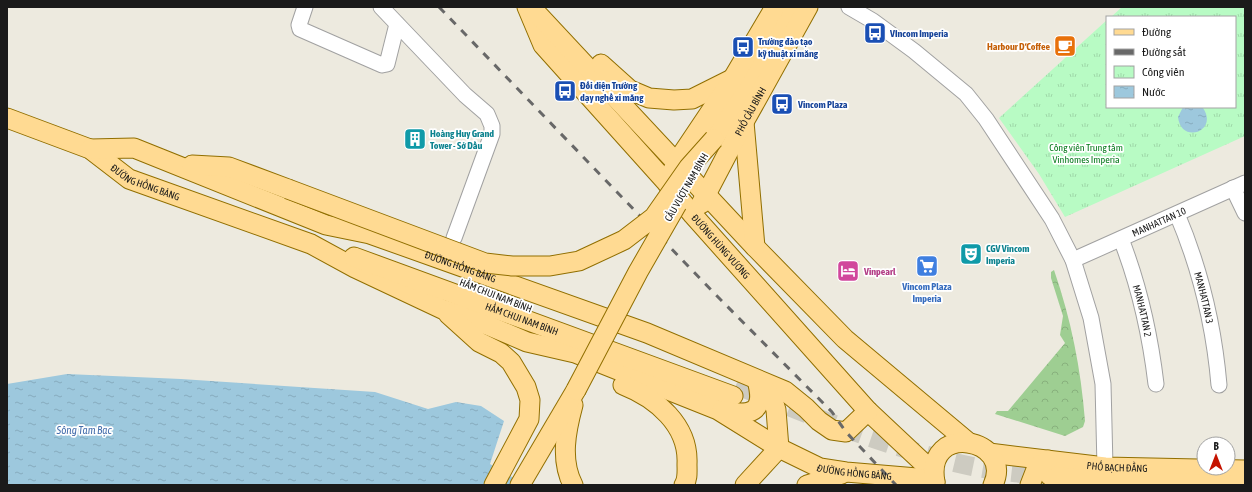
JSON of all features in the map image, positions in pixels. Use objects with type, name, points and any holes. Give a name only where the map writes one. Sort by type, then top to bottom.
[{"type":"main road","name":"ĐƯỜNG HÙNG VƯƠNG","points":[[527,7],[543,45],[868,411],[935,480]]},
{"type":"main road","points":[[531,7],[755,247],[845,339],[968,442],[983,447],[989,454],[996,470],[992,485]]},
{"type":"main road","points":[[666,182],[677,162],[733,78],[775,7]]},
{"type":"main road","name":"CẦU VƯỢT NAM BÍNH","points":[[520,485],[576,390],[638,272],[792,7]]},
{"type":"main road","name":"PHỐ CẦU BÍNH","points":[[693,215],[707,194],[744,122],[808,7]]},
{"type":"main road","points":[[568,45],[599,62],[630,90],[649,98],[674,100],[692,99],[733,78]]},
{"type":"main road","name":"ĐƯỜNG HỒNG BÀNG","points":[[7,118],[90,149],[129,179],[310,244],[355,268],[442,309],[473,319],[527,342],[575,353],[718,410],[778,448],[820,468],[856,477],[917,478],[935,480]]},
{"type":"main road","points":[[744,122],[755,247]]},
{"type":"main road","points":[[176,164],[229,167],[485,263],[512,266],[550,266],[579,261],[624,240],[644,225],[654,217],[689,167],[714,139]]},
{"type":"main road","name":"ĐƯỜNG HỒNG BÀNG","points":[[90,149],[134,148],[326,225],[370,234],[647,332],[757,380],[772,400],[776,410],[778,448]]},
{"type":"main road","name":"HẦM CHUI NAM BÍNH","points":[[310,244],[368,260],[735,391],[365,246],[326,225]]},
{"type":"main road","points":[[736,264],[755,247]]},
{"type":"main road","points":[[442,309],[479,342],[501,353],[511,362],[522,376],[530,400],[529,419],[494,485]]},
{"type":"main road","points":[[527,342],[570,366],[641,392],[656,403],[677,426],[685,442],[687,458],[686,482],[684,485]]},
{"type":"main road","points":[[718,410],[741,414],[750,412],[756,408],[760,400],[757,380],[785,391],[819,421],[832,430],[846,432],[868,411]]},
{"type":"main road","name":"CẦU VƯỢT NAM BÍNH","points":[[573,485],[565,461],[568,424],[576,390]]},
{"type":"main road","points":[[935,480],[938,456],[944,449],[951,445],[968,442]]},
{"type":"main road","points":[[745,485],[778,448]]},
{"type":"main road","name":"PHỐ BẠCH ĐẰNG","points":[[989,454],[1049,468],[1105,467],[1245,470]]},
{"type":"main road","points":[[1030,485],[1037,467],[1049,468],[1103,482],[1245,484]]},
{"type":"main road","points":[[807,485],[856,477]]},
{"type":"street","points":[[305,7],[298,24],[300,29],[382,65],[387,64],[398,24]]},
{"type":"street","points":[[381,7],[465,95],[487,114],[492,126],[492,134],[454,238]]},
{"type":"street","points":[[849,7],[873,21],[914,51],[966,94],[986,119],[1052,219],[1073,260],[1091,318],[1103,384],[1105,467]]},
{"type":"street","points":[[1239,185],[1245,213]]},
{"type":"street","name":"MANHATTAN 10","points":[[1073,260],[1239,185]]},
{"type":"street","name":"MANHATTAN 3","points":[[1177,214],[1188,240],[1205,300],[1217,359],[1219,385]]},
{"type":"street","name":"MANHATTAN 2","points":[[1121,239],[1133,269],[1143,309],[1153,357],[1156,384]]},
{"type":"green space","name":"Công viên Trung tâm Vinhomes Imperia","points":[[1122,7],[1245,7],[1245,136],[1065,217],[1039,174],[999,118],[1106,21],[1106,108],[1236,108],[1236,16],[1112,16]]},
{"type":"green space","points":[[1054,270],[1070,326],[1078,363],[1085,421],[1083,427],[1065,436],[995,414],[997,411],[1008,411],[1065,343],[1060,335],[1063,316],[1051,278],[1051,272]]},
{"type":"water","points":[[1182,108],[1203,108],[1207,116],[1206,123],[1203,128],[1198,132],[1191,133],[1185,131],[1181,126],[1178,117]]},
{"type":"water","name":"Sông Tam Bạc","points":[[67,374],[181,379],[375,392],[428,409],[456,402],[481,406],[504,421],[490,464],[525,485],[7,485],[7,384]]},
{"type":"tunnel","points":[[736,385],[826,421],[918,453],[980,468],[1050,476]]},
{"type":"railway","points":[[439,7],[715,294],[832,412],[846,432],[896,485]]},
{"type":"place","name":"VIncom Imperia","points":[[875,33]]},
{"type":"place","name":"Harbour D‘Coffee","points":[[1065,46]]},
{"type":"place","name":"Trường đào tạo kỹ thuật xi măng","points":[[743,47]]},
{"type":"place","name":"Đối diện Trường dạy nghề xi măng","points":[[565,91]]},
{"type":"place","name":"Vincom Plaza","points":[[782,104]]},
{"type":"place","name":"Hoàng Huy Grand Tower - Sở Dầu","points":[[415,139]]},
{"type":"place","name":"CGV Vincom Imperia","points":[[971,254]]},
{"type":"place","name":"Vincom Plaza Imperia","points":[[927,266]]},
{"type":"place","name":"Vinpearl","points":[[848,271]]}]
